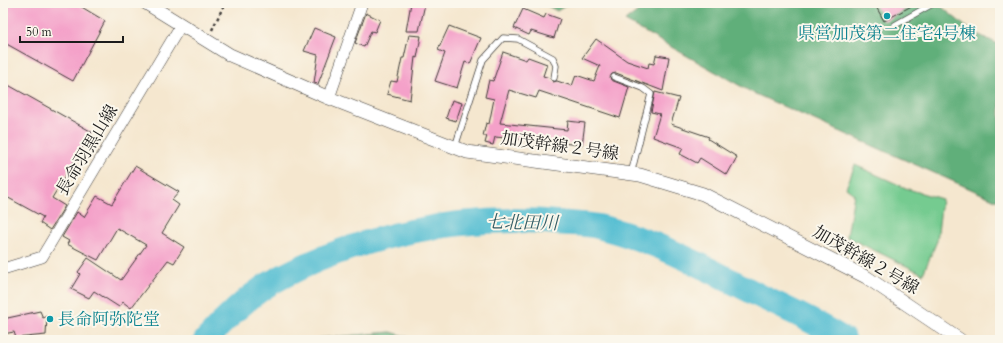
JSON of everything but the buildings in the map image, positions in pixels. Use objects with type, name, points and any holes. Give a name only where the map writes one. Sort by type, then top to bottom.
[{"type":"street","name":"加茂幹線２号線","points":[[146,3],[230,55],[329,98],[467,152],[631,174],[703,194],[866,277],[960,340]]},
{"type":"street","points":[[329,98],[362,3]]},
{"type":"street","name":"長命羽黒山線","points":[[3,270],[42,257],[181,25]]},
{"type":"lane","points":[[895,25],[934,3]]},
{"type":"lane","points":[[455,147],[483,60],[503,38],[518,39],[552,58],[556,66],[554,78]]},
{"type":"lane","points":[[614,77],[643,88],[651,94],[631,174]]},
{"type":"path","points":[[207,41],[225,3]]},
{"type":"green space","points":[[542,3],[570,3],[557,11]]},
{"type":"green space","points":[[630,3],[937,3],[971,31],[1000,45],[1000,202],[753,93],[625,21],[643,7]]},
{"type":"green space","points":[[855,165],[908,189],[942,199],[937,241],[923,274],[847,237],[854,194],[846,188]]},
{"type":"green space","points":[[391,332],[417,340],[315,340],[320,338]]},
{"type":"waterway","name":"七北田川","points":[[206,340],[236,310],[261,289],[302,267],[337,252],[411,231],[487,221],[525,221],[591,225],[621,233],[662,248],[702,266],[813,322],[844,340]]},
{"type":"place","name":"県営加茂第二住宅4号棟","points":[[887,16]]},
{"type":"place","name":"長命阿弥陀堂","points":[[50,319]]}]
